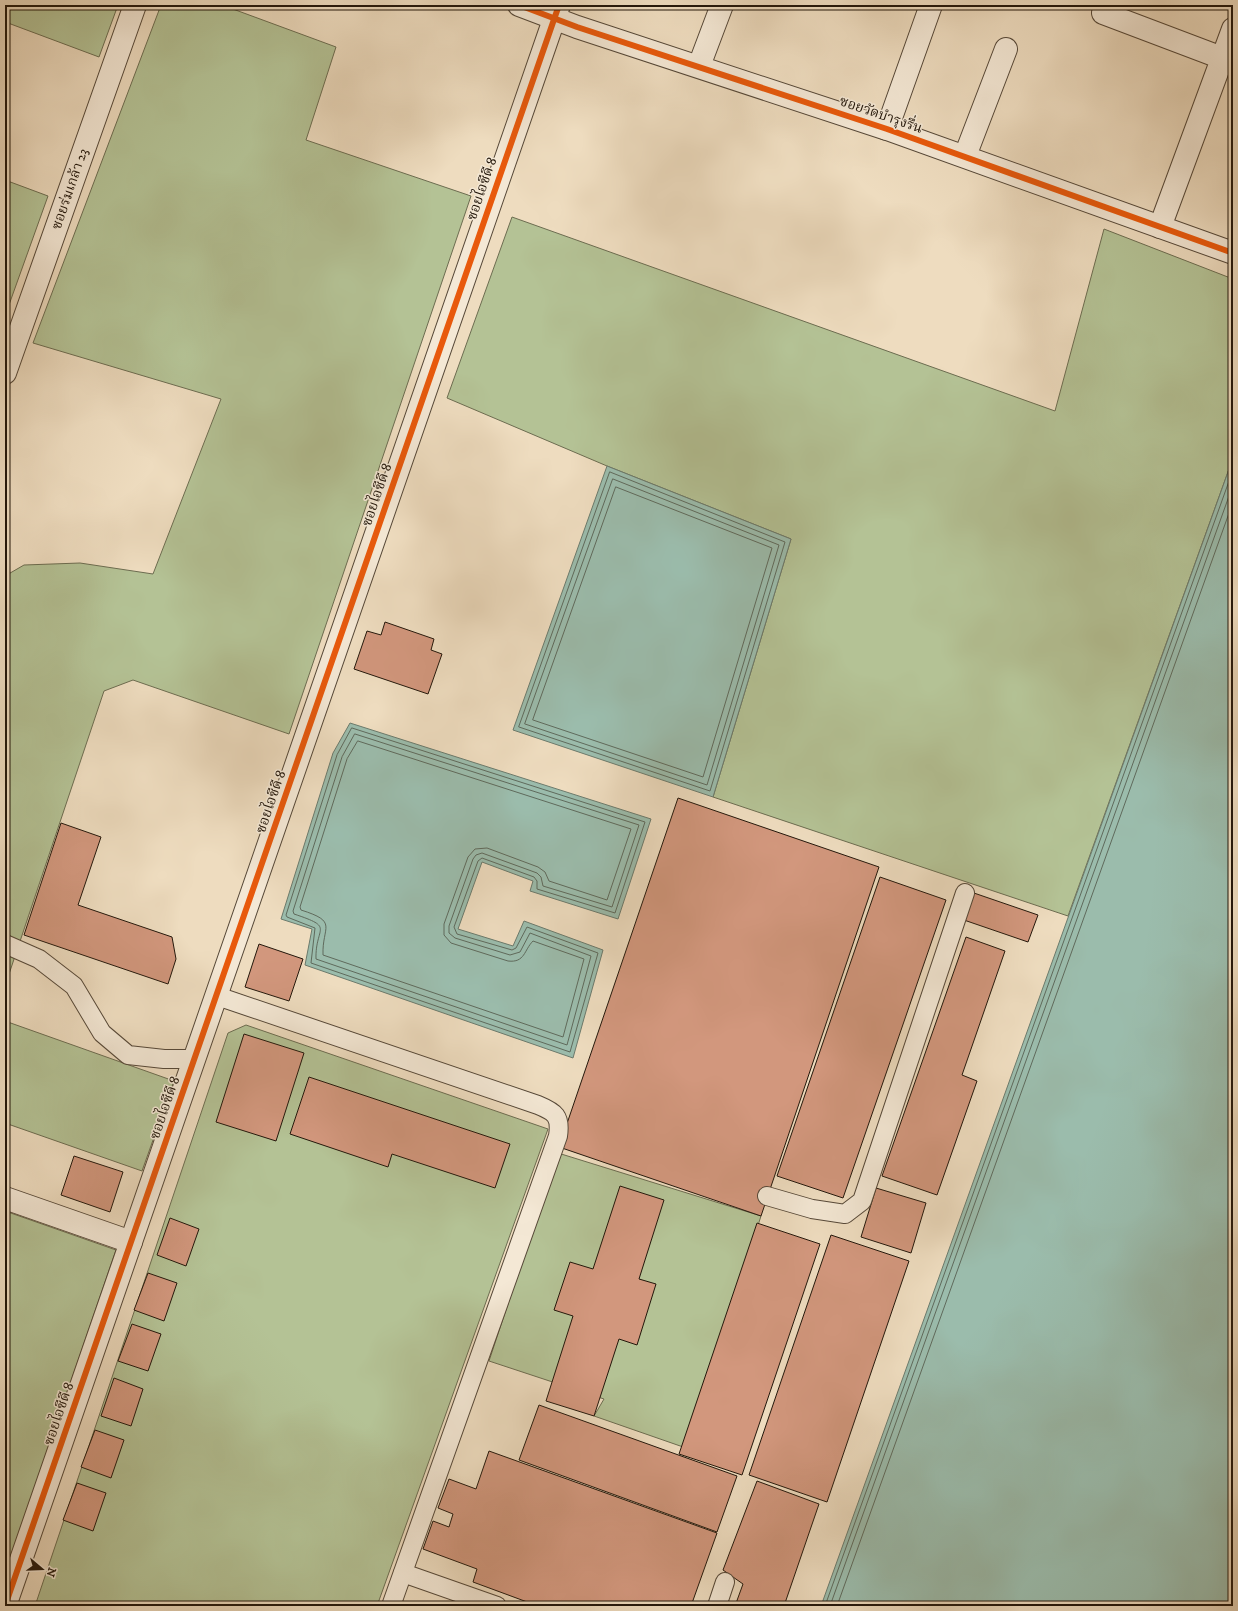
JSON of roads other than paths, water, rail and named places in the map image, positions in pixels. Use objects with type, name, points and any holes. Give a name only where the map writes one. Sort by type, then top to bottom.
[{"type":"street","name":"ซอยร่มเกล้า 23","points":[[5,373],[135,5]]},
{"type":"street","name":"ซอยวัดบำรุงรื่น","points":[[519,5],[556,12],[699,66],[965,156],[1233,253]]},
{"type":"street","points":[[699,66],[722,5]]},
{"type":"street","points":[[887,129],[931,5]]},
{"type":"street","name":"ซอยไอซีดี 8","points":[[5,1606],[556,12]]},
{"type":"street","points":[[1103,13],[1222,58]]},
{"type":"street","points":[[1160,227],[1233,29]]},
{"type":"street","points":[[965,156],[1006,49]]},
{"type":"street","points":[[5,1198],[131,1242]]},
{"type":"lane","points":[[767,1196],[812,1209],[845,1214],[862,1201],[965,893]]},
{"type":"lane","points":[[5,944],[39,959],[74,986],[102,1033],[128,1055],[164,1059],[195,1059]]},
{"type":"lane","points":[[217,996],[538,1105],[557,1116],[563,1124],[391,1606]]},
{"type":"lane","points":[[403,1573],[497,1606]]},
{"type":"lane","points":[[717,1606],[725,1582]]},
{"type":"water","points":[[1233,458],[1233,1606],[821,1606]]},
{"type":"water","points":[[607,466],[791,539],[713,797],[513,730]]},
{"type":"water","points":[[350,723],[651,819],[618,919],[530,891],[533,881],[482,862],[458,929],[513,946],[524,921],[603,950],[573,1058],[305,965],[312,929],[281,919],[333,753]]}]
